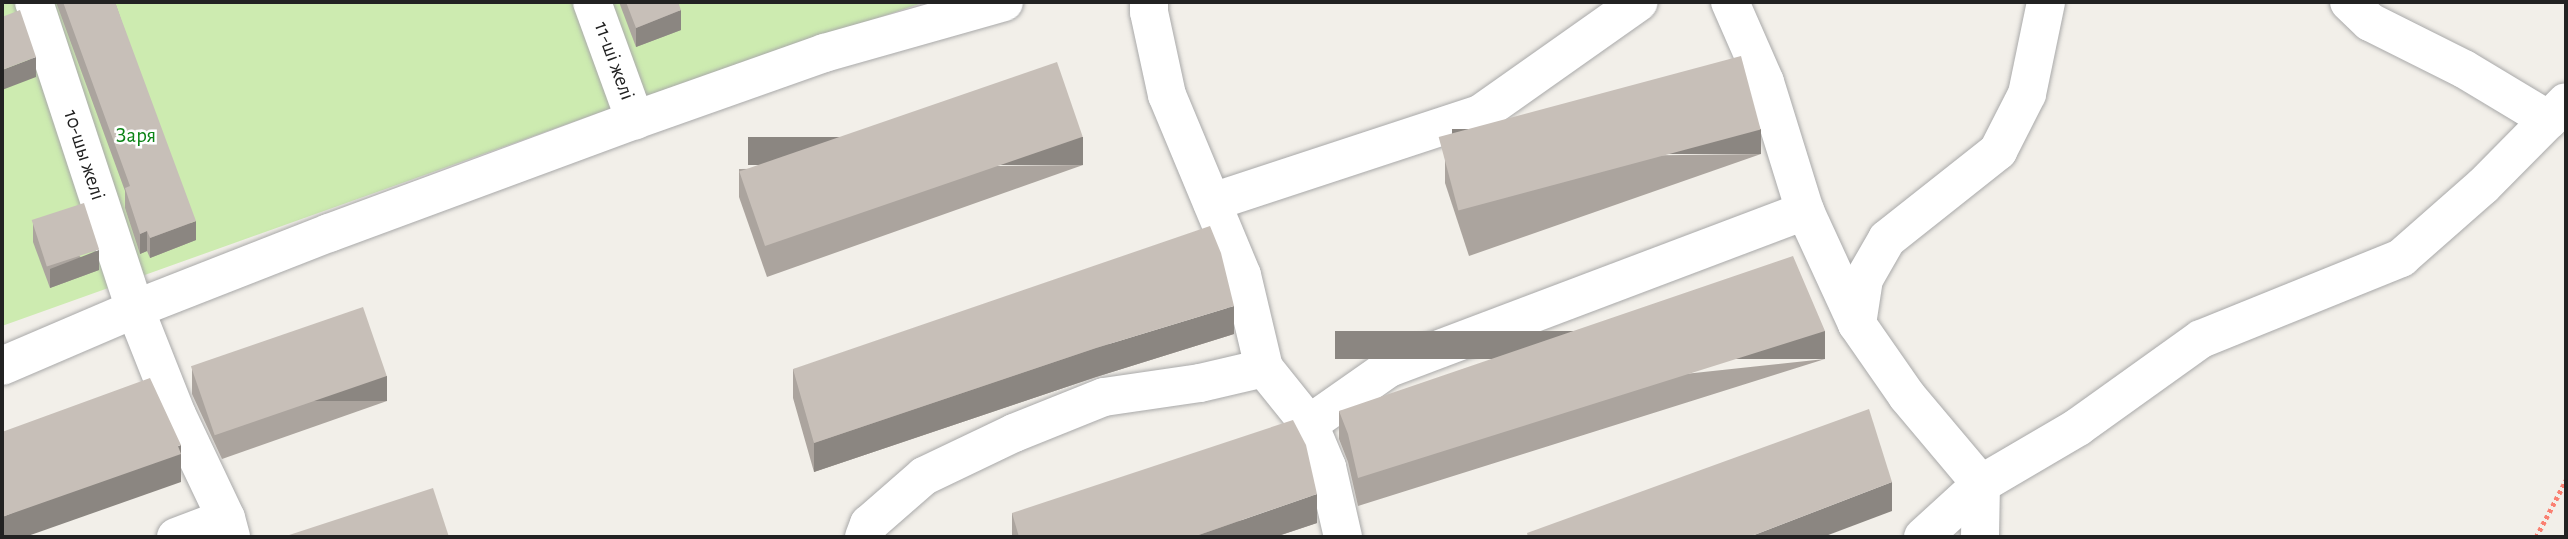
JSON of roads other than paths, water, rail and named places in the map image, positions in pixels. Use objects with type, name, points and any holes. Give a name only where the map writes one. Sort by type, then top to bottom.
[{"type":"street","name":"10-шы желі","points":[[34,2],[135,309],[177,415],[229,528]]},
{"type":"street","name":"11-ші желі","points":[[592,2],[635,120]]},
{"type":"street","points":[[2,366],[135,309],[635,120],[824,53],[1004,2]]},
{"type":"street","points":[[1149,2],[1167,96],[1242,275],[1264,368],[1308,424],[1327,467],[1343,537]]},
{"type":"street","points":[[1212,202],[1480,114],[1639,2]]},
{"type":"street","points":[[1730,2],[1765,82],[1805,211],[1857,324],[1907,396],[1981,484],[1980,537]]},
{"type":"street","points":[[1857,324],[1864,279],[1888,239],[1998,151],[2027,94],[2046,2]]},
{"type":"street","points":[[1923,537],[1981,484],[2078,427],[2201,339],[2401,258],[2483,186],[2557,111],[2370,22],[2349,2]]},
{"type":"street","points":[[1308,424],[1389,368],[1805,211]]},
{"type":"street","points":[[864,537],[869,524],[924,476],[1014,433],[1104,397],[1200,383],[1264,368]]},
{"type":"street","points":[[176,537],[229,528]]},
{"type":"park label","name":"Заря","points":[[136,136]]}]
